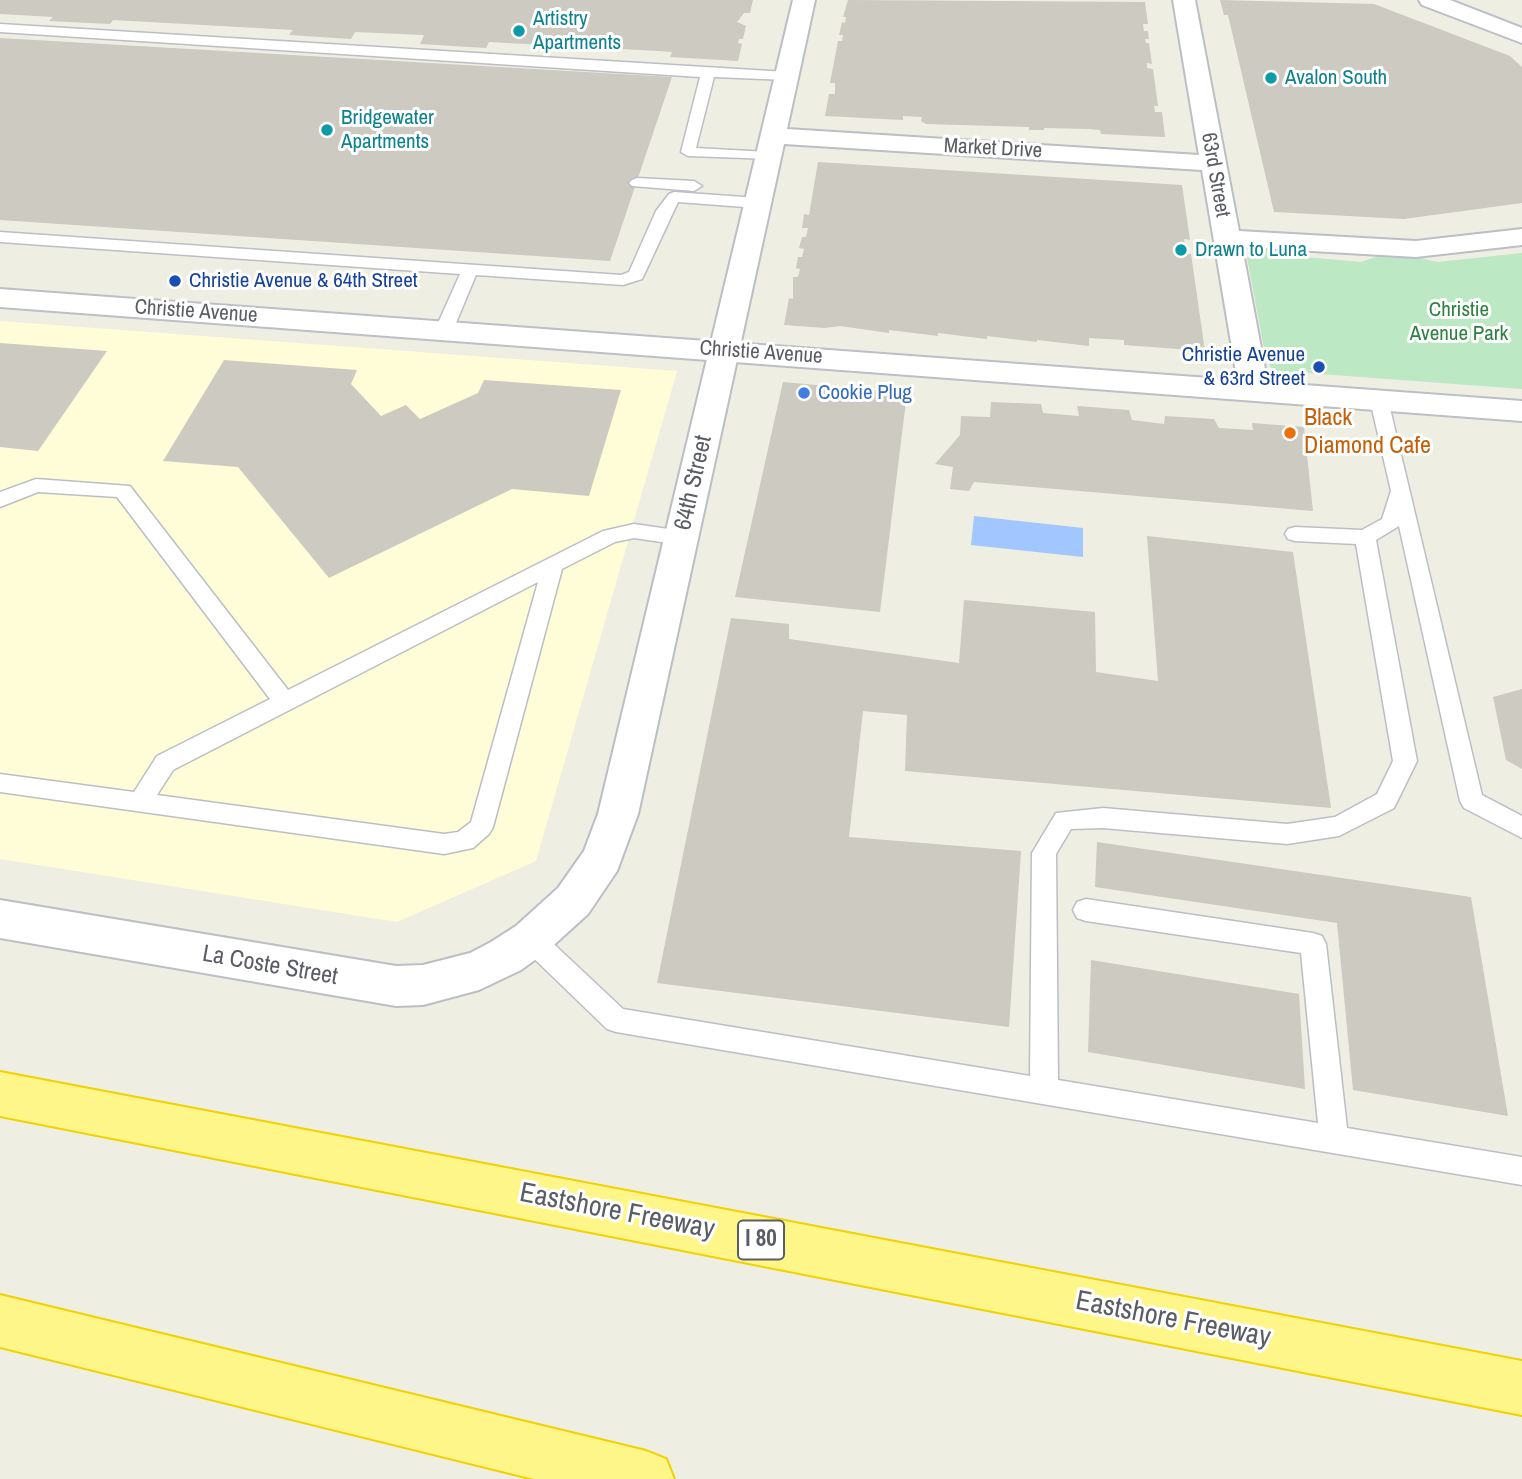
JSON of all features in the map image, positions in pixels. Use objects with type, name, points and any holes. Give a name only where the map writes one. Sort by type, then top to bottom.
[{"type":"highway","name":"Eastshore Freeway","points":[[0,1094],[1522,1388]]},
{"type":"highway","points":[[0,1321],[646,1479]]},
{"type":"street","name":"64th Street","points":[[531,939],[552,922],[590,880],[611,837],[804,0]]},
{"type":"street","name":"63rd Street","points":[[1184,0],[1254,390]]},
{"type":"street","points":[[1430,0],[1522,36]]},
{"type":"street","name":"Market Drive","points":[[771,146],[1213,163]]},
{"type":"street","points":[[1227,238],[1416,249],[1522,237]]},
{"type":"street","name":"Christie Avenue","points":[[0,298],[1522,411]]},
{"type":"street","name":"La Coste Street","points":[[0,919],[396,986],[423,985],[479,970],[531,939]]},
{"type":"lane","points":[[0,28],[786,76]]},
{"type":"lane","points":[[708,73],[688,152],[771,146]]},
{"type":"lane","points":[[635,189],[759,196],[674,197],[635,189]]},
{"type":"lane","points":[[0,237],[623,280],[636,275],[664,211],[674,197]]},
{"type":"lane","points":[[444,330],[470,269]]},
{"type":"lane","points":[[1378,400],[1472,801],[1522,828]]},
{"type":"lane","points":[[0,500],[36,485],[123,491],[285,702]]},
{"type":"lane","points":[[1294,534],[1365,537],[1391,523],[1401,491]]},
{"type":"lane","points":[[139,803],[165,763],[610,536],[634,531],[682,538]]},
{"type":"lane","points":[[1044,1092],[1044,853],[1064,820],[1102,818],[1287,834],[1339,826],[1386,801],[1405,761],[1365,537]]},
{"type":"lane","points":[[0,783],[444,844],[464,841],[481,827],[553,565]]},
{"type":"lane","points":[[1086,910],[1313,944],[1334,1140]]},
{"type":"lane","points":[[531,939],[616,1020],[1522,1171]]},
{"type":"shaded area","points":[[0,321],[677,371],[536,861],[397,922],[0,859]]},
{"type":"green space","name":"Christie Avenue Park","points":[[1278,249],[1294,256],[1361,262],[1379,256],[1438,262],[1522,253],[1522,389],[1307,373],[1305,378],[1299,380],[1281,376],[1271,368],[1266,359],[1247,257],[1256,250]]},
{"type":"water","points":[[974,516],[1083,528],[1083,557],[971,545]]},
{"type":"building","name":"Artistry Apartments","points":[[0,0],[753,0],[750,13],[744,13],[737,22],[746,26],[743,39],[739,39],[738,43],[742,44],[738,61],[670,57],[672,52],[658,51],[489,42],[486,48],[420,44],[424,35],[355,32],[351,39],[289,35],[293,30],[113,20],[110,24],[49,21],[53,17],[0,14]]},
{"type":"building","points":[[848,0],[1145,2],[1148,24],[1143,24],[1144,31],[1148,31],[1149,39],[1145,39],[1146,43],[1149,43],[1152,64],[1147,63],[1147,68],[1153,69],[1158,106],[1154,106],[1155,112],[1162,112],[1165,137],[1101,134],[1100,130],[1089,129],[1029,130],[1029,127],[926,124],[921,121],[922,117],[903,116],[903,120],[825,116],[829,94],[835,94],[835,83],[830,83],[838,41],[842,41],[843,35],[839,35],[842,22],[845,23],[846,17],[843,17]]},
{"type":"building","points":[[1220,0],[1374,4],[1510,56],[1522,67],[1522,203],[1404,219],[1274,212],[1228,15],[1224,15]]},
{"type":"building","name":"Bridgewater Apartments","points":[[0,38],[672,77],[610,261],[0,220]]},
{"type":"building","points":[[818,162],[1182,185],[1190,240],[1184,239],[1186,254],[1191,254],[1205,351],[1124,345],[1124,340],[1089,338],[1089,346],[987,336],[987,339],[889,330],[889,333],[840,326],[825,328],[784,325],[789,298],[793,299],[793,277],[798,277],[800,269],[796,268],[798,257],[802,257],[804,249],[799,248],[808,228],[802,228],[804,214],[809,215]]},
{"type":"building","points":[[0,343],[107,351],[38,451],[0,447]]},
{"type":"building","points":[[224,360],[357,370],[351,384],[381,416],[406,405],[420,419],[478,393],[484,380],[621,390],[589,496],[512,489],[329,578],[238,467],[163,461]]},
{"type":"building","points":[[783,382],[907,393],[880,612],[735,597]]},
{"type":"building","points":[[991,402],[1041,404],[1043,413],[1079,416],[1077,406],[1129,410],[1132,420],[1164,424],[1165,416],[1214,419],[1219,428],[1253,430],[1252,423],[1304,427],[1313,511],[974,482],[969,491],[950,489],[953,467],[935,464],[960,435],[961,416],[990,417]]},
{"type":"building","points":[[1147,536],[1293,552],[1331,808],[905,771],[907,715],[863,711],[849,837],[1021,851],[1009,1027],[657,983],[731,618],[789,624],[789,639],[959,663],[964,600],[1095,612],[1096,672],[1158,681]]},
{"type":"building","points":[[1522,689],[1522,769],[1506,760],[1493,697]]},
{"type":"building","points":[[1097,842],[1471,897],[1508,1116],[1353,1090],[1337,923],[1095,887]]},
{"type":"building","points":[[1091,960],[1299,994],[1305,1089],[1088,1052]]},
{"type":"place","name":"Artistry Apartments","points":[[519,31]]},
{"type":"place","name":"Avalon South","points":[[1271,78]]},
{"type":"place","name":"Bridgewater Apartments","points":[[327,130]]},
{"type":"place","name":"Drawn to Luna","points":[[1181,250]]},
{"type":"place","name":"Christie Avenue & 64th Street","points":[[175,281]]},
{"type":"place","name":"Christie Avenue & 63rd Street","points":[[1319,367]]},
{"type":"place","name":"Cookie Plug","points":[[804,393]]},
{"type":"place","name":"Black Diamond Cafe","points":[[1290,433]]}]
